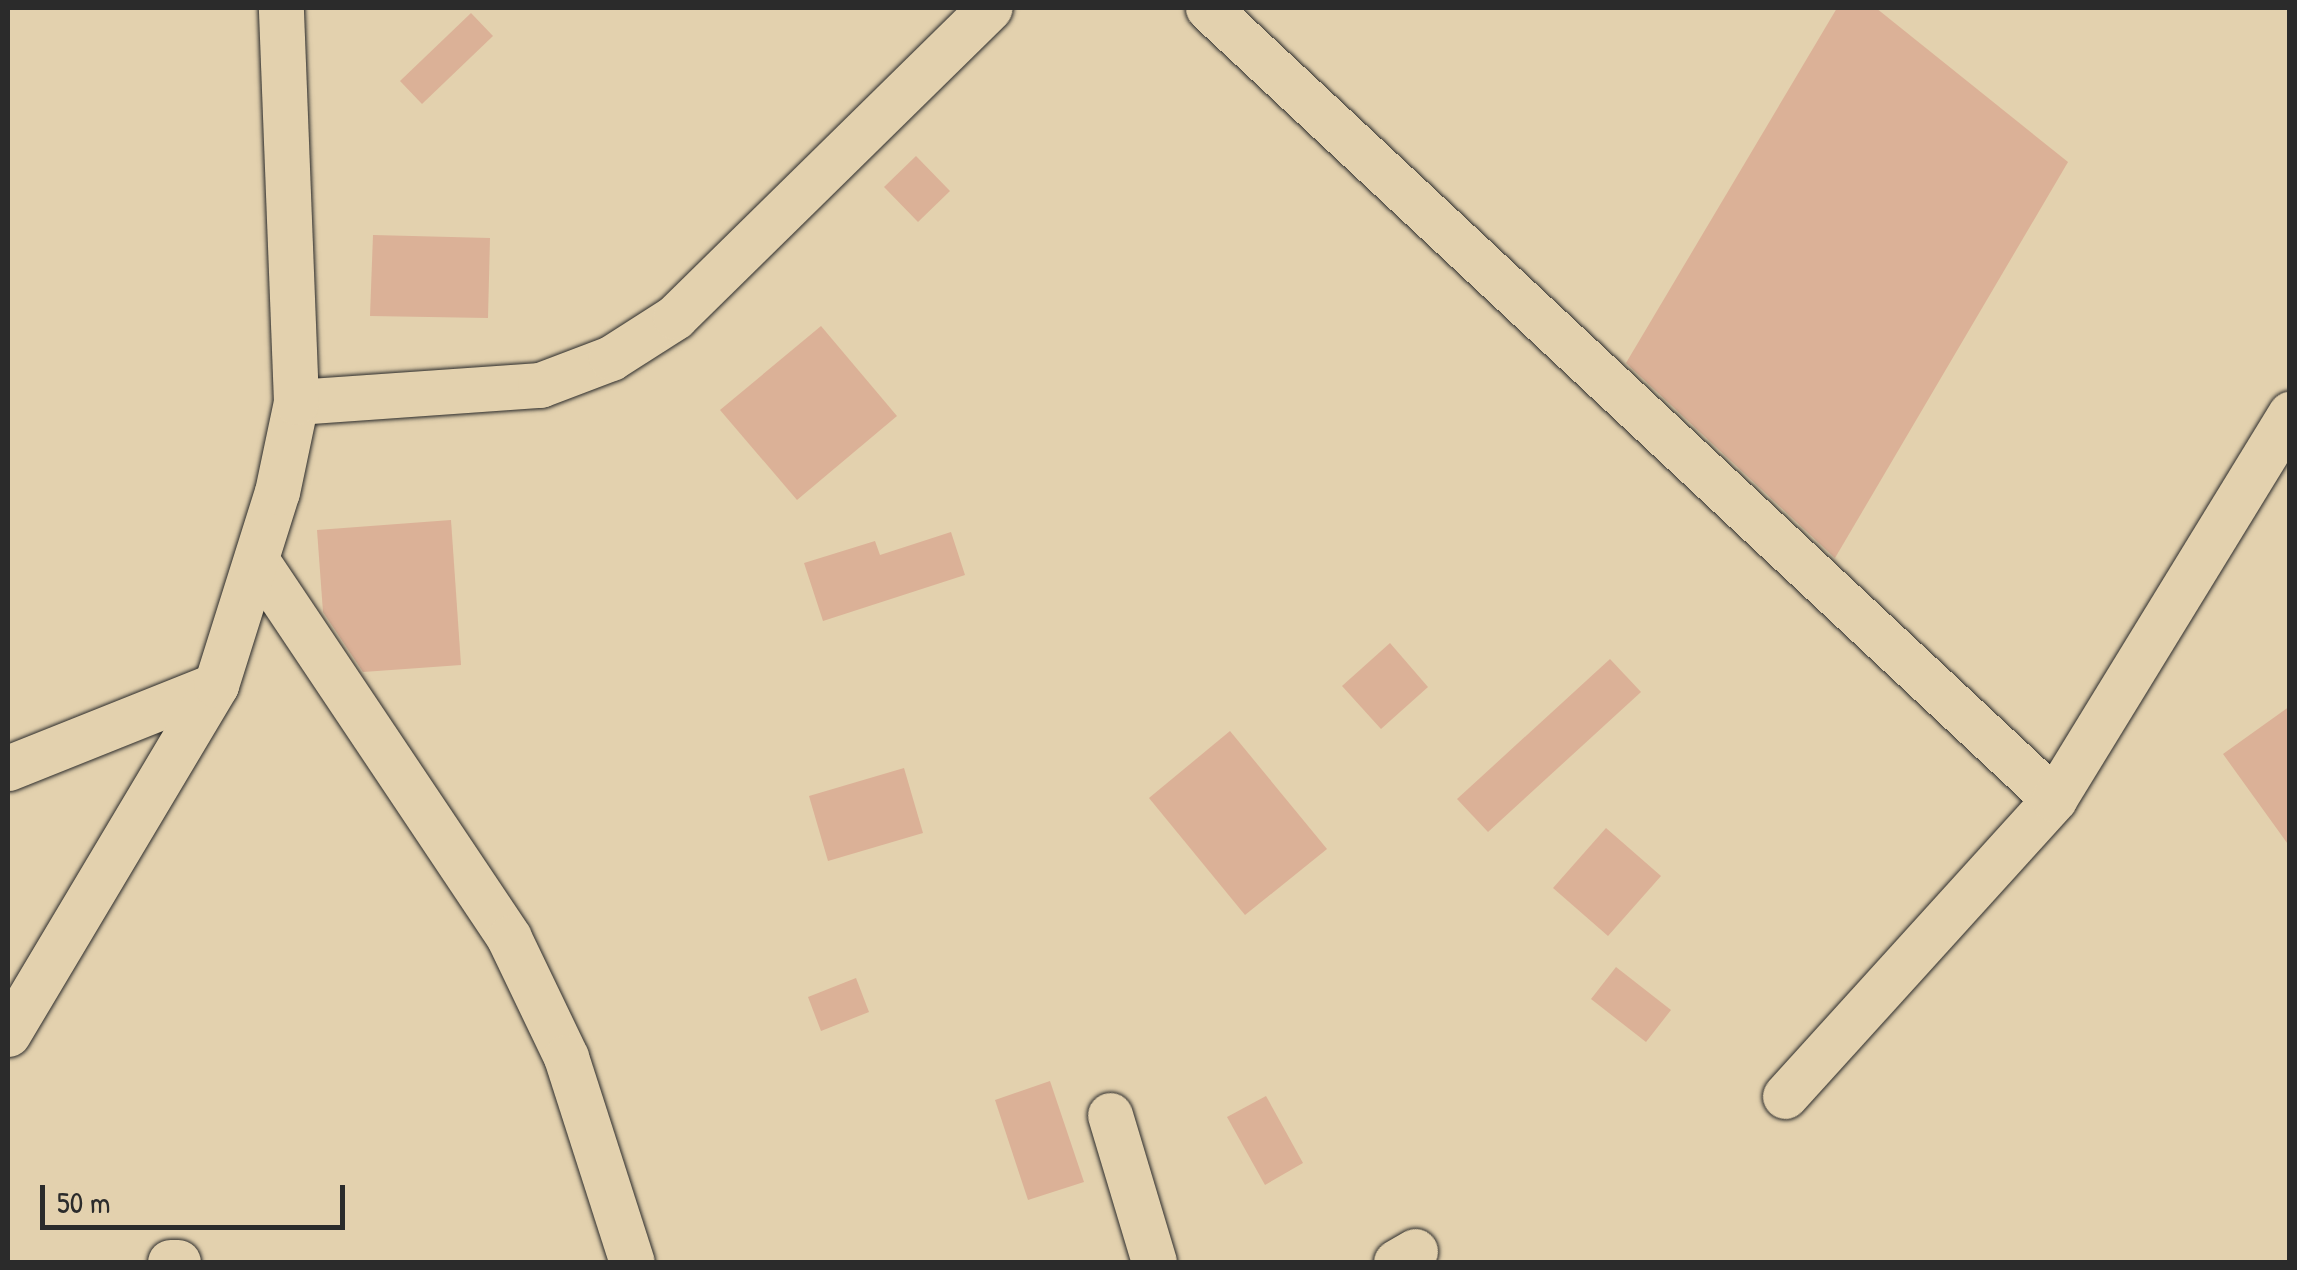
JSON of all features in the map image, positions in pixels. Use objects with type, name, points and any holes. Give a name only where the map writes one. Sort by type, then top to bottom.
[{"type":"street","points":[[8,1034],[216,684],[257,562],[296,402],[281,8]]},
{"type":"street","points":[[296,402],[540,385],[611,358],[675,317],[989,8]]},
{"type":"street","points":[[1208,8],[2054,799]]},
{"type":"street","points":[[1785,1096],[2054,799],[2290,414]]},
{"type":"street","points":[[257,562],[509,938],[566,1057],[632,1262]]},
{"type":"street","points":[[8,768],[216,684]]},
{"type":"street","points":[[1110,1115],[1154,1262]]},
{"type":"street","points":[[170,1262],[178,1262]]},
{"type":"building","points":[[1837,8],[1876,8],[2068,162],[1835,558],[1626,363]]},
{"type":"building","points":[[471,13],[493,36],[422,104],[400,81]]},
{"type":"building","points":[[916,156],[950,191],[918,222],[884,187]]},
{"type":"building","points":[[373,235],[490,238],[488,318],[370,316]]},
{"type":"building","points":[[821,326],[897,416],[797,500],[720,410]]},
{"type":"building","points":[[451,520],[461,665],[363,672],[323,612],[317,530]]},
{"type":"building","points":[[951,532],[965,575],[823,621],[804,563],[875,541],[880,555]]},
{"type":"building","points":[[1390,643],[1428,687],[1381,729],[1342,686]]},
{"type":"building","points":[[1610,659],[1641,692],[1488,832],[1457,799]]},
{"type":"building","points":[[2290,706],[2290,847],[2223,754]]},
{"type":"building","points":[[1230,731],[1327,849],[1245,915],[1149,798]]},
{"type":"building","points":[[904,768],[923,833],[828,861],[809,796]]},
{"type":"building","points":[[1606,828],[1661,876],[1608,936],[1553,888]]},
{"type":"building","points":[[1616,967],[1671,1010],[1646,1042],[1591,999]]},
{"type":"building","points":[[856,978],[869,1012],[821,1031],[808,997]]},
{"type":"building","points":[[1050,1081],[1084,1182],[1028,1200],[995,1100]]},
{"type":"building","points":[[1266,1096],[1303,1163],[1265,1185],[1227,1117]]}]
